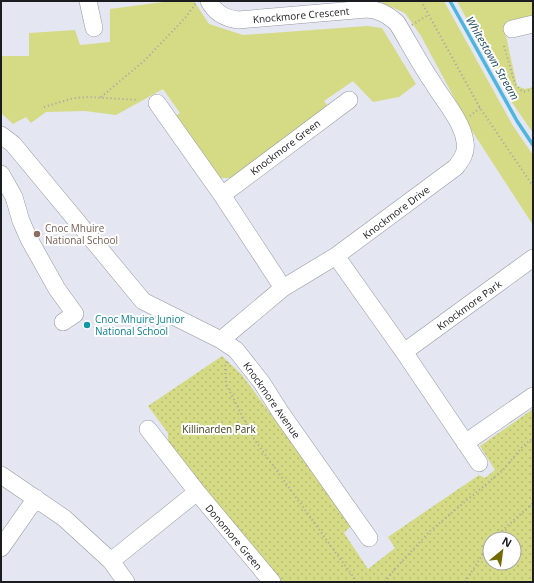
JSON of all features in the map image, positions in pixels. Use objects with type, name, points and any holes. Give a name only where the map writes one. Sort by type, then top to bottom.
[{"type":"street","points":[[88,1],[94,28]]},
{"type":"street","name":"Knockmore Crescent","points":[[209,1],[212,8],[220,14],[227,18],[238,20],[367,9],[378,10],[388,15],[397,23],[409,43]]},
{"type":"street","points":[[512,29],[533,24]]},
{"type":"street","name":"Knockmore Drive","points":[[221,340],[283,288],[336,256],[456,167],[463,157],[466,148],[460,125],[432,83],[409,43]]},
{"type":"street","name":"Knockmore Green","points":[[222,195],[349,100]]},
{"type":"street","points":[[156,103],[222,195],[283,288]]},
{"type":"street","name":"Knockmore Avenue","points":[[1,135],[13,144],[143,301],[221,340],[236,350],[262,383],[281,413],[369,538]]},
{"type":"street","points":[[1,174],[14,197],[29,239],[57,289],[75,314],[63,322]]},
{"type":"street","points":[[336,256],[404,352],[478,463]]},
{"type":"street","name":"Knockmore Park","points":[[404,352],[533,258]]},
{"type":"street","points":[[465,443],[533,396]]},
{"type":"street","name":"Donomore Green","points":[[148,428],[197,492],[272,582]]},
{"type":"street","points":[[1,475],[64,518],[111,561],[126,582]]},
{"type":"street","points":[[111,561],[197,492]]},
{"type":"street","points":[[1,548],[36,498]]},
{"type":"path","points":[[101,97],[144,61],[186,17],[198,1]]},
{"type":"path","points":[[421,1],[480,108],[533,186]]},
{"type":"path","points":[[412,25],[428,14]]},
{"type":"path","points":[[504,46],[515,84],[524,92],[533,89]]},
{"type":"path","points":[[44,107],[74,98],[101,97],[138,100]]},
{"type":"path","points":[[468,117],[480,108]]},
{"type":"path","points":[[229,360],[225,366],[226,384],[254,439],[357,582]]},
{"type":"path","points":[[385,582],[430,531],[504,470],[523,446],[533,438]]},
{"type":"path","points":[[502,531],[533,503]]},
{"type":"path","points":[[465,582],[482,555]]},
{"type":"green space","points":[[171,1],[194,1],[209,24],[243,35],[367,26],[382,28],[416,84],[399,97],[373,102],[353,81],[324,101],[328,106],[231,178],[221,178],[213,172],[174,117],[180,113],[163,89],[116,115],[85,111],[46,112],[31,123],[26,117],[13,124],[1,113],[1,56],[29,56],[29,33],[75,30],[80,45],[110,42],[110,9]]},
{"type":"green space","points":[[349,1],[444,1],[513,126],[533,155],[533,225],[472,131],[421,36],[405,13],[380,2],[349,3]]},
{"type":"green space","points":[[457,1],[533,1],[533,18],[504,27],[517,86],[525,89],[533,87],[533,133],[511,101]]},
{"type":"green space","name":"Killinarden Park","points":[[222,356],[242,375],[352,525],[344,533],[368,569],[395,548],[388,537],[479,475],[485,478],[495,470],[480,446],[533,409],[533,582],[281,582],[168,446],[168,433],[148,406]]},
{"type":"waterway","name":"Whitestown Stream","points":[[450,1],[517,121],[533,145]]},
{"type":"place","name":"Cnoc Mhuire National School","points":[[37,234]]},
{"type":"place","name":"Cnoc Mhuire Junior National School","points":[[87,325]]}]
